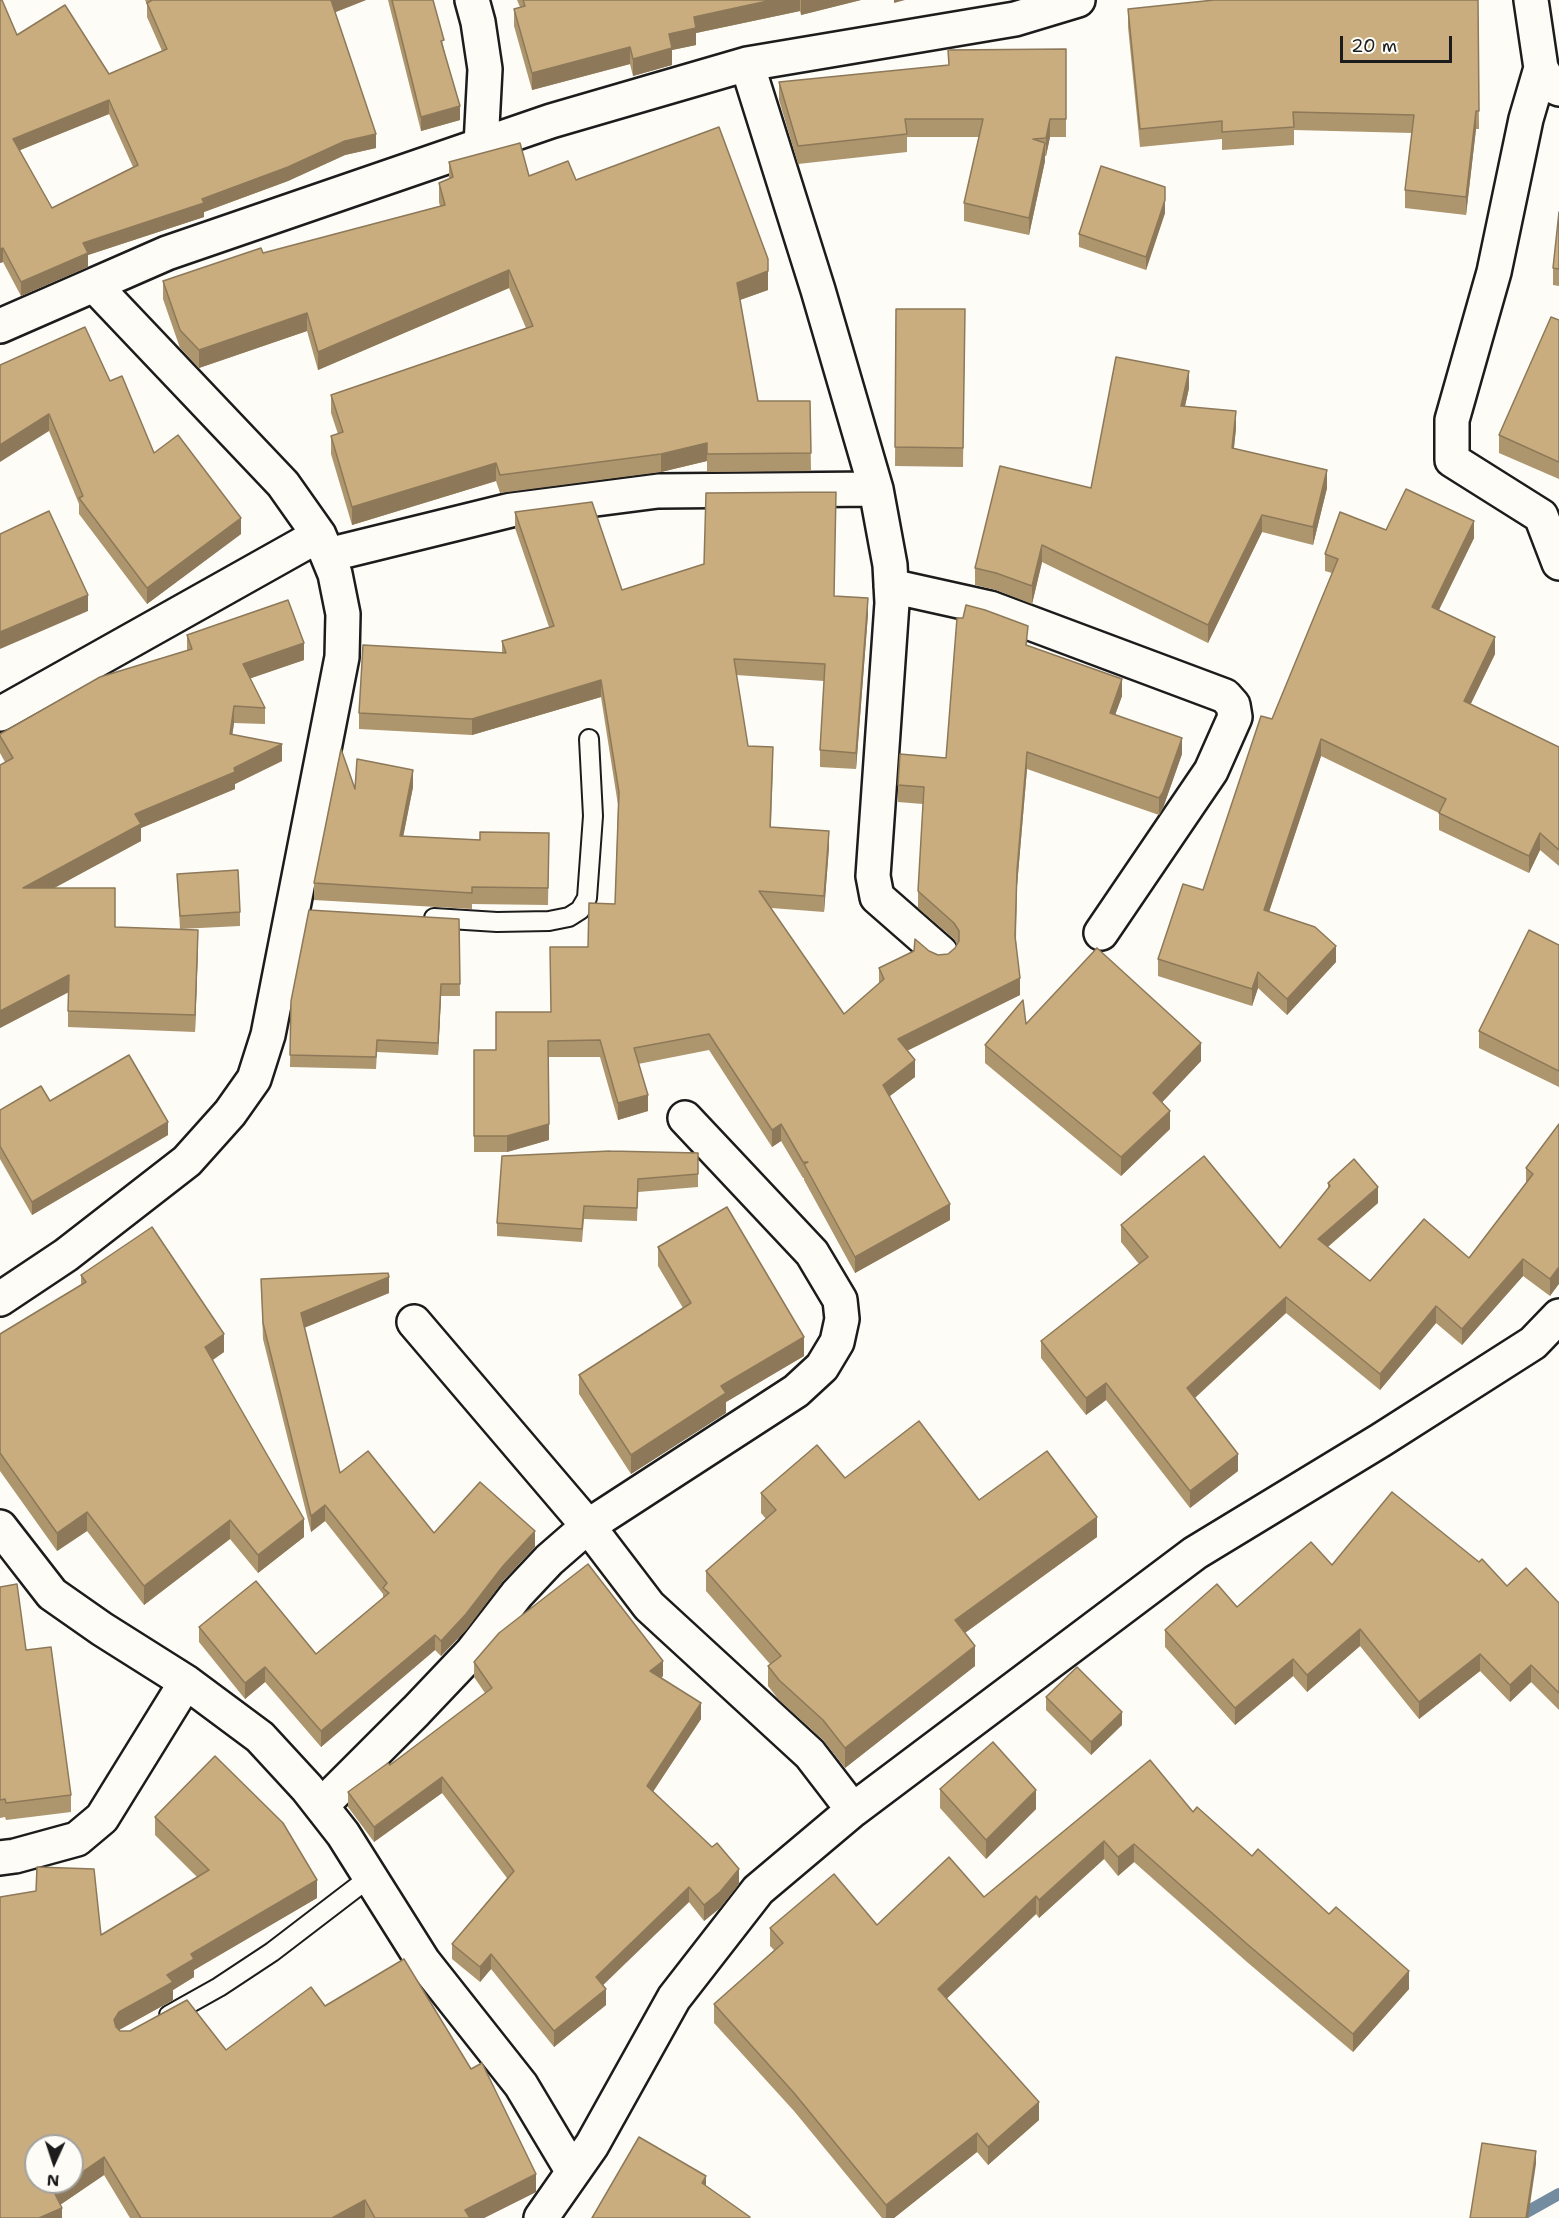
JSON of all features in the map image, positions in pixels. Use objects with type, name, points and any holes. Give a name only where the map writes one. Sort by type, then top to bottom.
[{"type":"street","points":[[472,0],[478,22],[485,69],[481,145]]},
{"type":"street","points":[[0,326],[167,253],[551,121],[747,64],[1015,19],[1078,0]]},
{"type":"street","points":[[1531,0],[1550,78],[1526,119],[1494,272],[1452,420],[1452,459],[1541,516],[1559,563]]},
{"type":"street","points":[[747,64],[818,290],[876,489],[890,565],[892,615],[873,876],[877,897],[941,953]]},
{"type":"street","points":[[0,1299],[66,1255],[187,1161],[230,1113],[254,1079],[303,911],[342,657],[343,615],[336,574],[324,545],[283,484],[94,285]]},
{"type":"street","points":[[0,714],[324,545],[510,510],[658,491],[876,489]]},
{"type":"street","points":[[891,586],[990,608],[1225,696],[1233,705],[1235,717],[1211,771],[1101,933]]},
{"type":"street","points":[[321,1806],[472,1652],[517,1594],[549,1560],[588,1526],[796,1391],[822,1367],[837,1342],[842,1319],[840,1300],[812,1253],[685,1118]]},
{"type":"street","points":[[541,2218],[592,2145],[674,1998],[758,1890],[854,1810],[1195,1553],[1533,1344],[1559,1316]]},
{"type":"street","points":[[414,1322],[588,1526],[649,1606],[810,1754],[854,1810]]},
{"type":"street","points":[[0,1527],[52,1594],[102,1629],[186,1682],[260,1737],[343,1834],[423,1961],[521,2085],[573,2172]]},
{"type":"street","points":[[0,1858],[77,1839],[102,1818],[186,1682]]},
{"type":"lane","points":[[417,917],[497,922],[549,921],[569,917],[580,910],[586,898],[593,816],[589,740]]},
{"type":"lane","points":[[156,2022],[219,1987],[272,1952],[370,1877]]},
{"type":"building","points":[[0,0],[17,35],[65,5],[109,74],[167,49],[147,3],[152,0],[331,0],[376,134],[345,141],[288,167],[202,199],[204,203],[83,243],[88,253],[21,282],[3,248],[0,249]],"holes":[[[109,100],[138,165],[52,208],[13,139]]]},
{"type":"building","points":[[392,0],[433,0],[444,40],[441,41],[460,106],[421,117]]},
{"type":"building","points":[[523,0],[772,0],[694,17],[696,28],[669,34],[672,48],[633,59],[630,47],[532,73],[514,9],[525,6]]},
{"type":"building","points":[[1214,0],[1478,0],[1479,111],[1476,111],[1466,197],[1405,190],[1414,115],[1293,112],[1294,127],[1222,132],[1222,121],[1140,129],[1128,9]]},
{"type":"building","points":[[1066,49],[1066,119],[1050,119],[1046,138],[1033,139],[1045,143],[1029,218],[964,203],[983,119],[905,119],[907,134],[798,146],[779,82],[949,65],[948,50]]},
{"type":"building","points":[[719,127],[768,259],[768,271],[737,283],[758,401],[810,401],[811,453],[707,454],[707,443],[661,454],[500,475],[496,463],[352,507],[331,436],[343,432],[331,395],[533,326],[509,270],[318,352],[307,313],[199,350],[180,330],[163,281],[261,248],[263,253],[445,205],[439,183],[453,177],[449,162],[520,143],[529,176],[568,161],[576,180]]},
{"type":"building","points":[[1101,166],[1165,187],[1165,200],[1146,257],[1079,234]]},
{"type":"building","points":[[1559,212],[1559,269],[1553,268]]},
{"type":"building","points":[[896,309],[965,309],[963,448],[895,447]]},
{"type":"building","points":[[1551,317],[1559,320],[1559,462],[1499,435]]},
{"type":"building","points":[[85,327],[110,381],[122,376],[154,453],[178,435],[241,518],[147,588],[79,498],[83,496],[49,414],[0,445],[0,365]]},
{"type":"building","points":[[1116,357],[1189,371],[1181,406],[1236,411],[1232,448],[1327,470],[1313,527],[1262,515],[1208,625],[1042,545],[1032,586],[975,568],[1000,466],[1091,488]]},
{"type":"building","points":[[1406,489],[1474,521],[1432,607],[1495,637],[1464,701],[1559,747],[1559,850],[1540,833],[1529,856],[1439,813],[1446,799],[1321,739],[1264,910],[1315,927],[1336,946],[1287,999],[1258,972],[1252,989],[1158,959],[1183,884],[1203,890],[1261,716],[1272,719],[1338,559],[1325,554],[1340,512],[1386,530]]},
{"type":"building","points":[[836,492],[834,596],[868,598],[856,753],[820,750],[825,664],[734,659],[748,746],[773,747],[770,827],[829,831],[824,896],[759,891],[844,1014],[884,979],[879,968],[914,951],[915,939],[929,951],[938,955],[948,954],[959,941],[959,931],[954,923],[918,891],[924,787],[898,785],[900,754],[946,758],[957,618],[963,618],[966,605],[1028,626],[1026,645],[1122,679],[1110,713],[1182,738],[1159,798],[1027,752],[1017,870],[1015,936],[1020,978],[898,1039],[915,1060],[883,1085],[950,1204],[855,1257],[804,1164],[808,1162],[803,1162],[781,1124],[772,1130],[709,1034],[634,1048],[648,1095],[618,1103],[600,1040],[548,1041],[549,1124],[507,1136],[474,1136],[474,1050],[496,1050],[496,1012],[551,1012],[550,947],[588,947],[589,903],[615,904],[619,792],[601,680],[472,719],[359,713],[363,645],[506,653],[502,641],[554,626],[515,512],[592,502],[622,590],[704,564],[706,493]]},
{"type":"building","points":[[49,511],[88,595],[0,632],[0,534]]},
{"type":"building","points":[[288,600],[304,643],[243,664],[265,708],[234,706],[230,734],[282,744],[234,768],[235,772],[135,814],[141,824],[23,888],[115,888],[115,927],[198,930],[195,1015],[68,1011],[69,975],[0,1011],[0,765],[13,758],[0,734],[100,677],[192,649],[187,635]]},
{"type":"building","points":[[341,749],[355,789],[357,759],[413,770],[400,836],[480,840],[480,832],[549,833],[548,888],[472,887],[472,893],[314,883]]},
{"type":"building","points":[[238,870],[240,912],[180,916],[177,874]]},
{"type":"building","points":[[309,910],[459,919],[460,984],[441,984],[438,1043],[377,1040],[376,1057],[290,1055],[291,1001]]},
{"type":"building","points":[[1529,930],[1559,945],[1559,1071],[1479,1031]]},
{"type":"building","points":[[1097,948],[1201,1043],[1153,1093],[1170,1111],[1121,1157],[985,1045],[1023,1000],[1026,1024]]},
{"type":"building","points":[[129,1055],[168,1122],[32,1202],[0,1146],[0,1110],[41,1086],[50,1101]]},
{"type":"building","points":[[1559,1124],[1559,1267],[1550,1279],[1523,1259],[1462,1329],[1436,1306],[1380,1374],[1286,1297],[1187,1388],[1238,1454],[1190,1491],[1106,1383],[1086,1398],[1041,1341],[1148,1257],[1121,1225],[1204,1156],[1280,1248],[1330,1186],[1328,1183],[1354,1159],[1378,1187],[1318,1239],[1370,1281],[1424,1219],[1469,1258],[1533,1174],[1526,1168]]},
{"type":"building","points":[[610,1151],[698,1153],[698,1174],[638,1179],[637,1208],[584,1206],[582,1229],[497,1223],[502,1156]]},
{"type":"building","points":[[727,1207],[804,1337],[721,1386],[726,1393],[631,1455],[579,1375],[691,1303],[658,1247]]},
{"type":"building","points":[[152,1227],[224,1334],[205,1347],[304,1519],[258,1555],[230,1520],[144,1586],[87,1512],[57,1533],[0,1453],[0,1334],[86,1282],[81,1275]]},
{"type":"building","points":[[388,1273],[389,1277],[301,1313],[340,1473],[368,1451],[434,1533],[480,1482],[535,1531],[441,1641],[435,1635],[321,1731],[265,1667],[245,1683],[199,1627],[256,1581],[316,1654],[389,1593],[383,1588],[387,1583],[325,1505],[311,1516],[263,1323],[261,1279]]},
{"type":"building","points":[[919,1421],[979,1500],[1047,1451],[1097,1517],[955,1620],[975,1646],[845,1748],[823,1720],[779,1680],[768,1666],[781,1656],[706,1571],[776,1510],[761,1493],[817,1445],[845,1478]]},
{"type":"building","points":[[1392,1492],[1479,1562],[1482,1559],[1507,1586],[1526,1568],[1559,1603],[1559,1693],[1531,1665],[1510,1685],[1480,1654],[1419,1702],[1360,1629],[1307,1675],[1293,1659],[1235,1708],[1165,1630],[1217,1584],[1237,1607],[1311,1542],[1332,1565]]},
{"type":"building","points":[[588,1564],[663,1661],[650,1671],[701,1703],[647,1786],[712,1847],[717,1843],[739,1869],[720,1892],[704,1905],[689,1887],[596,1977],[606,1989],[554,2031],[491,1954],[480,1967],[452,1944],[514,1871],[442,1777],[374,1827],[348,1792],[388,1763],[390,1765],[492,1688],[474,1662],[499,1633]]},
{"type":"building","points":[[17,1584],[26,1650],[51,1647],[71,1795],[6,1803],[5,1799],[0,1800],[0,1587]]},
{"type":"building","points":[[1077,1667],[1122,1712],[1091,1742],[1046,1697]]},
{"type":"building","points":[[993,1742],[1036,1790],[986,1840],[940,1789]]},
{"type":"building","points":[[215,1756],[283,1823],[317,1880],[191,1954],[194,1959],[167,1975],[173,1982],[119,2012],[114,2020],[120,2031],[130,2031],[187,2000],[226,2050],[311,1987],[325,2006],[404,1959],[471,2069],[482,2063],[536,2174],[465,2210],[470,2218],[375,2218],[365,2200],[332,2218],[141,2218],[104,2157],[84,2171],[84,2134],[24,2134],[24,2194],[55,2194],[62,2208],[39,2218],[0,2218],[0,1897],[36,1891],[37,1867],[94,1869],[101,1935],[209,1870],[155,1817]]},
{"type":"building","points":[[1150,1760],[1193,1812],[1197,1807],[1252,1856],[1258,1849],[1329,1914],[1336,1907],[1409,1971],[1353,2034],[1134,1844],[1118,1857],[1104,1841],[1039,1900],[1036,1896],[938,1989],[1039,2102],[988,2147],[977,2133],[886,2205],[794,2093],[714,2004],[783,1943],[770,1928],[834,1874],[877,1925],[949,1857],[984,1897]]},
{"type":"building","points":[[639,2137],[706,2176],[702,2183],[750,2217],[592,2218]]},
{"type":"building","points":[[1482,2143],[1536,2151],[1526,2218],[1470,2218]]},
{"type":"waterway","points":[[1516,2218],[1559,2194]]}]
